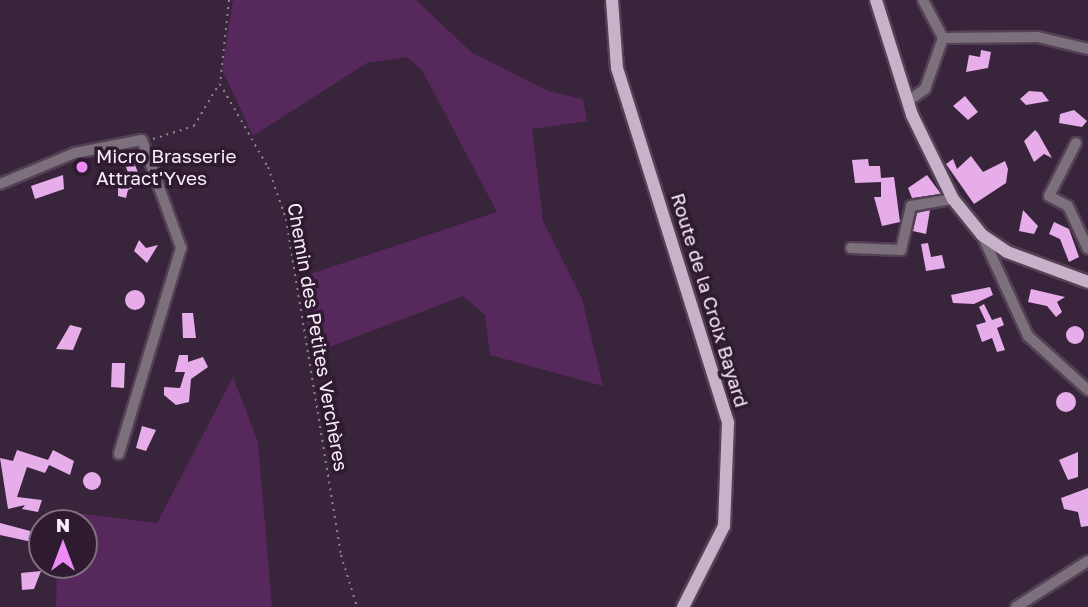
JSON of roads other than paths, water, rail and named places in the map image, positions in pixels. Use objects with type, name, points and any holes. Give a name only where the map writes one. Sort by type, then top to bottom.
[{"type":"main road","name":"Route de la Croix Bayard","points":[[612,0],[617,68],[728,423],[724,526],[683,607]]},
{"type":"main road","points":[[876,0],[908,101],[953,198],[982,235],[1007,252],[1088,282]]},
{"type":"street","points":[[908,101],[925,89],[943,38],[928,2]]},
{"type":"street","points":[[943,38],[1038,37],[1088,49]]},
{"type":"street","points":[[0,184],[64,157],[142,140],[181,248],[119,454]]},
{"type":"street","points":[[1076,143],[1049,196],[1068,206],[1088,248]]},
{"type":"street","points":[[851,248],[901,250],[911,206],[953,198]]},
{"type":"street","points":[[982,235],[1028,336],[1088,390]]},
{"type":"street","points":[[1016,607],[1088,561]]},
{"type":"place","name":"Micro Brasserie Attract'Yves","points":[[82,167]]}]
